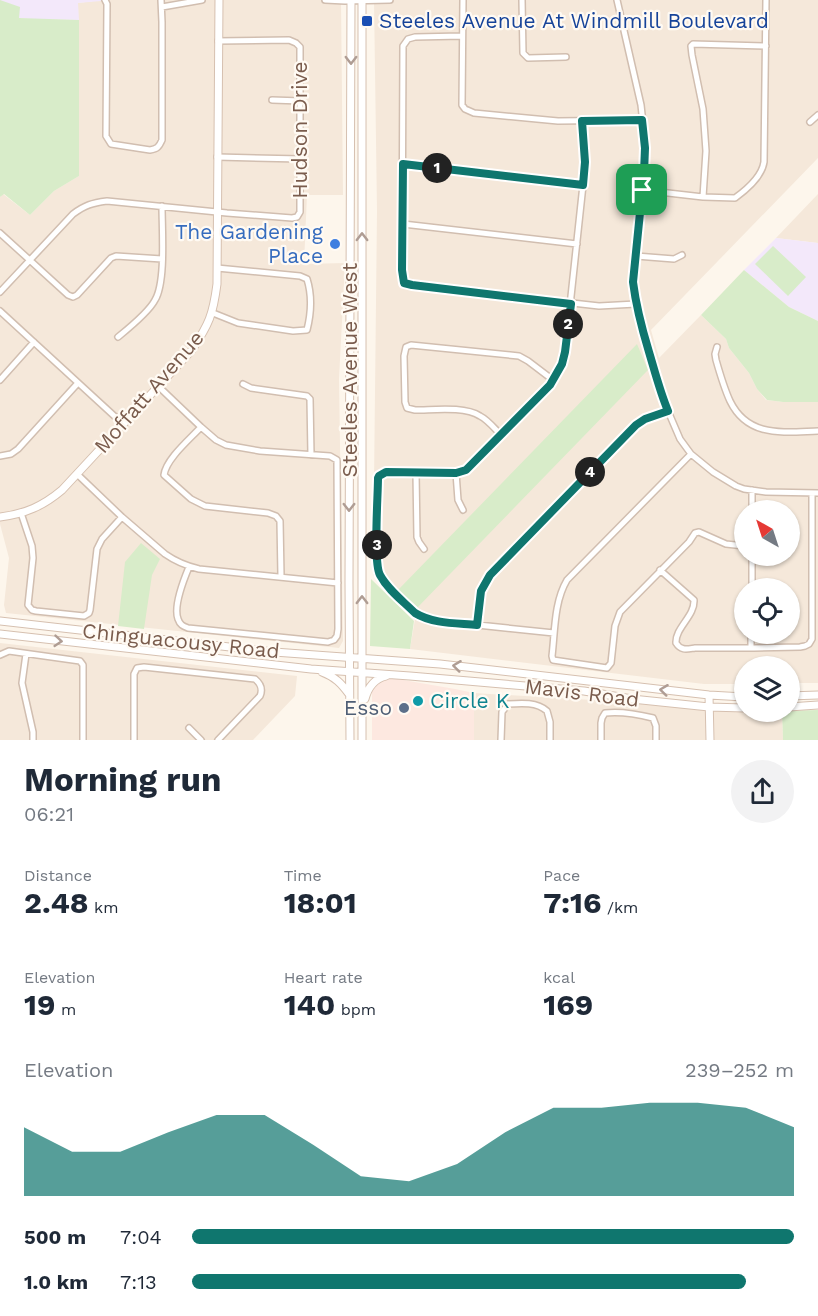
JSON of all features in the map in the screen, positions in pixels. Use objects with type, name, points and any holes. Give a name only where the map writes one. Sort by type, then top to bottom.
[{"type":"main road","name":"Moffatt Avenue","points":[[0,517],[32,510],[48,502],[62,490],[192,350],[213,313],[218,268],[219,0]]},
{"type":"main road","name":"Steeles Avenue West","points":[[362,0],[362,740]]},
{"type":"main road","name":"Steeles Avenue West","points":[[349,1],[350,740]]},
{"type":"main road","name":"Chinguacousy Road","points":[[0,621],[262,651],[362,658]]},
{"type":"main road","name":"Chinguacousy Road","points":[[0,634],[349,672]]},
{"type":"main road","name":"Mavis Road","points":[[362,658],[440,664],[734,696]]},
{"type":"main road","points":[[311,669],[331,675],[341,682],[349,694]]},
{"type":"main road","name":"Mavis Road","points":[[349,672],[584,691],[632,699],[734,708]]},
{"type":"main road","points":[[362,710],[367,690],[371,685],[380,677],[393,674]]},
{"type":"main road","points":[[584,691],[586,680]]},
{"type":"main road","points":[[709,695],[710,740]]},
{"type":"main road","points":[[800,696],[818,695]]},
{"type":"main road","points":[[800,706],[818,705]]},
{"type":"street","points":[[105,0],[107,4],[106,136],[111,144],[150,150],[160,146],[162,140],[161,3],[202,0]]},
{"type":"street","points":[[325,0],[390,0]]},
{"type":"street","points":[[463,0],[462,105],[465,109],[474,113],[543,121],[642,120]]},
{"type":"street","points":[[522,0],[523,53],[528,58],[566,57]]},
{"type":"street","points":[[617,0],[641,105],[645,148],[633,282],[642,331],[661,393],[680,439],[701,463],[727,481],[744,489],[780,493],[815,493],[812,639],[809,644],[800,647],[685,650],[678,647],[676,636],[695,606],[694,600],[660,570]]},
{"type":"street","points":[[642,190],[735,198],[763,169],[766,0]]},
{"type":"street","points":[[462,36],[415,37],[408,39],[403,46],[403,281],[406,284],[571,304],[612,306],[636,304]]},
{"type":"street","name":"Hudson Drive","points":[[217,212],[297,217],[300,212],[301,159],[300,47],[289,40],[218,41]]},
{"type":"street","points":[[703,197],[705,151],[703,109],[691,46],[693,44],[766,46]]},
{"type":"street","points":[[272,100],[301,101]]},
{"type":"street","points":[[810,122],[818,115]]},
{"type":"street","points":[[554,633],[430,620],[415,613],[386,584],[379,573],[377,563],[378,478],[383,473],[456,473],[466,470],[553,380],[562,364],[571,304],[585,162],[582,121]]},
{"type":"street","points":[[217,157],[301,159]]},
{"type":"street","points":[[403,164],[583,185]]},
{"type":"street","points":[[0,292],[73,214],[84,206],[107,201],[217,212]]},
{"type":"street","points":[[118,336],[154,302],[160,291],[162,206]]},
{"type":"street","points":[[403,224],[577,244]]},
{"type":"street","points":[[0,233],[73,297],[77,296],[111,258],[116,256],[162,259]]},
{"type":"street","points":[[636,256],[674,258],[682,255]]},
{"type":"street","points":[[213,313],[238,323],[293,331],[307,330],[309,320],[310,290],[307,279],[300,276],[218,268]]},
{"type":"street","points":[[0,311],[123,424]]},
{"type":"street","points":[[0,380],[34,342]]},
{"type":"street","points":[[501,435],[483,417],[474,412],[407,408],[404,356],[406,347],[411,345],[519,356],[553,380]]},
{"type":"street","points":[[717,347],[716,360],[728,398],[743,420],[754,427],[766,430],[818,431]]},
{"type":"street","points":[[0,456],[11,454],[18,449],[78,383]]},
{"type":"street","points":[[243,384],[251,388],[307,396],[310,399],[311,455]]},
{"type":"street","points":[[158,386],[201,427],[226,446],[330,456],[337,460],[338,629],[334,640],[328,642],[182,626],[177,617],[182,585],[189,567]]},
{"type":"street","points":[[477,625],[481,591],[490,575],[636,425],[645,419],[668,411]]},
{"type":"street","points":[[201,427],[173,457],[164,475],[191,499],[206,506],[268,513],[276,516],[280,521],[281,576]]},
{"type":"street","points":[[692,454],[563,586],[554,633],[553,660],[607,668],[611,663],[615,626],[620,612],[689,542],[695,533],[699,532],[726,544],[734,545]]},
{"type":"street","points":[[416,473],[417,537],[424,549]]},
{"type":"street","points":[[456,473],[458,500],[463,510]]},
{"type":"street","points":[[77,474],[165,554],[189,567],[199,570],[338,583]]},
{"type":"street","points":[[752,490],[752,500]]},
{"type":"street","points":[[21,513],[32,546],[33,558],[28,605],[36,611],[84,616],[90,610],[97,549],[102,539],[122,517]]},
{"type":"street","points":[[0,655],[9,651],[74,659],[82,663],[83,740]]},
{"type":"street","points":[[26,654],[22,683],[33,740]]},
{"type":"street","points":[[134,740],[134,674],[137,668],[144,667],[255,679],[259,682],[262,691],[260,696],[218,740]]},
{"type":"street","points":[[501,740],[504,707],[508,704],[519,703],[538,705],[547,711],[550,722],[550,740]]},
{"type":"street","points":[[601,740],[602,718],[605,713],[611,712],[653,718],[656,726],[656,740]]},
{"type":"street","points":[[189,728],[201,740]]},
{"type":"shaded area","points":[[0,0],[101,1],[78,3],[79,20],[0,16]]},
{"type":"shaded area","points":[[101,0],[341,0],[343,195],[307,195],[304,264],[345,263],[339,379],[343,641],[339,648],[6,613],[4,605],[9,558],[0,524],[0,197],[3,194],[30,215],[54,191],[79,176],[78,3]]},
{"type":"shaded area","points":[[374,0],[818,0],[818,158],[651,330],[659,358],[701,315],[726,339],[729,348],[749,373],[766,400],[818,402],[818,683],[800,683],[800,656],[734,656],[734,684],[704,684],[410,649],[415,619],[373,575],[377,211]]},
{"type":"shaded area","points":[[818,194],[818,243],[776,238]]},
{"type":"shaded area","points":[[776,238],[818,243],[818,321],[789,307],[744,270]]},
{"type":"shaded area","points":[[0,643],[297,676],[295,696],[253,740],[0,740]]},
{"type":"shaded area","points":[[380,676],[474,693],[474,740],[372,740],[372,681]]},
{"type":"shaded area","points":[[474,693],[734,708],[734,722],[782,722],[783,740],[474,740]]},
{"type":"green space","points":[[0,0],[20,7],[19,18],[79,20],[79,176],[54,191],[30,215],[4,194],[0,197]]},
{"type":"green space","points":[[773,246],[806,277],[788,296],[755,264]]},
{"type":"green space","points":[[744,270],[789,307],[818,321],[818,402],[767,400],[729,348],[726,339],[701,315]]},
{"type":"green space","points":[[637,344],[648,370],[416,609],[398,590]]},
{"type":"green space","points":[[141,543],[160,559],[152,575],[144,629],[118,626],[125,562]]},
{"type":"green space","points":[[371,579],[414,621],[410,649],[370,646]]},
{"type":"green space","points":[[800,710],[818,710],[818,740],[783,740],[782,722],[800,722]]},
{"type":"place","name":"Steeles Avenue At Windmill Boulevard","points":[[367,21]]},
{"type":"place","name":"The Gardening Place","points":[[335,244]]},
{"type":"place","name":"Circle K","points":[[418,701]]},
{"type":"place","name":"Esso","points":[[404,708]]},
{"type":"route","points":[[642,120],[645,148],[642,190],[633,282],[642,331],[668,411],[645,419],[636,425],[490,575],[481,591],[477,625],[430,620],[420,616],[386,584],[379,573],[377,563],[378,478],[386,472],[456,473],[466,470],[550,385],[562,364],[571,304],[404,283],[402,270],[403,164],[583,185],[585,162],[582,121],[642,120]]}]
